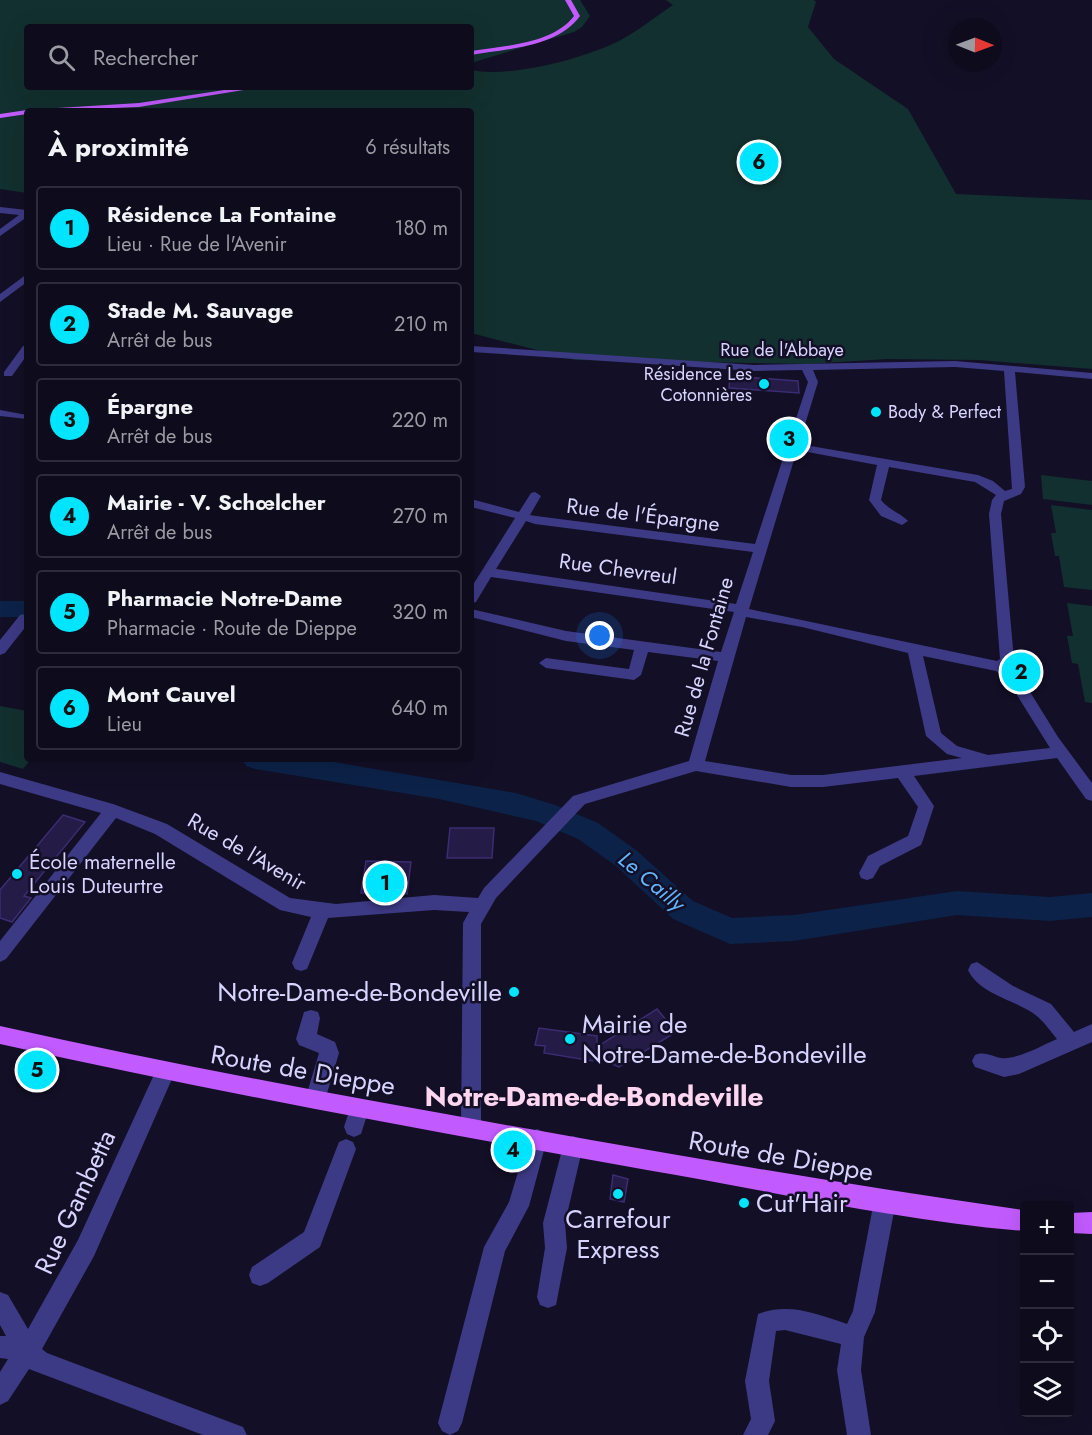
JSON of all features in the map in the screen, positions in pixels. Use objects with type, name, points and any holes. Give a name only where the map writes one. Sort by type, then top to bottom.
[{"type":"main road","points":[[474,51],[540,39],[565,29],[574,23],[577,16],[568,0]]},
{"type":"main road","points":[[84,108],[155,103],[239,90]]},
{"type":"main road","points":[[0,116],[24,112]]},
{"type":"main road","name":"Route de Dieppe","points":[[0,1035],[165,1072],[315,1100],[357,1118],[471,1128],[885,1201],[1020,1220]]},
{"type":"main road","points":[[1074,1223],[1092,1223]]},
{"type":"street","points":[[0,210],[24,213]]},
{"type":"street","points":[[0,233],[24,215]]},
{"type":"street","points":[[0,299],[24,279]]},
{"type":"street","name":"Rue de l'Abbaye","points":[[474,349],[730,367],[807,369],[936,364],[1092,376]]},
{"type":"street","points":[[4,375],[24,352]]},
{"type":"street","name":"Rue de la Fontaine","points":[[471,1128],[472,923],[480,906],[579,800],[696,765],[726,657],[813,382],[807,369]]},
{"type":"street","points":[[1009,369],[1019,487],[1017,491],[1003,495],[998,500],[995,514],[1007,660],[1000,667],[1012,675],[1092,795]]},
{"type":"street","points":[[4,375],[24,372]]},
{"type":"street","points":[[0,413],[23,417]]},
{"type":"street","points":[[793,446],[984,481],[1003,495]]},
{"type":"street","points":[[884,462],[875,500],[885,513],[902,521]]},
{"type":"street","points":[[474,594],[535,496]]},
{"type":"street","name":"Rue de l'Épargne","points":[[474,504],[508,511],[522,518],[760,549]]},
{"type":"street","name":"Rue Chevreul","points":[[488,572],[741,611],[1000,667]]},
{"type":"street","points":[[474,614],[536,630],[726,657]]},
{"type":"street","points":[[0,650],[24,619]]},
{"type":"street","points":[[546,663],[634,675],[643,645]]},
{"type":"street","points":[[914,648],[934,736],[952,750],[992,761]]},
{"type":"street","points":[[696,765],[791,781],[838,780],[1062,752]]},
{"type":"street","points":[[867,873],[874,861],[889,856],[896,846],[915,840],[926,806],[902,771]]},
{"type":"street","name":"Rue de l'Avenir","points":[[0,778],[113,810],[168,833],[286,905],[309,911],[442,903],[480,906]]},
{"type":"street","points":[[0,954],[113,810]]},
{"type":"street","points":[[301,963],[322,911]]},
{"type":"street","points":[[977,970],[1006,992],[1044,1010],[1071,1042]]},
{"type":"street","points":[[311,1018],[306,1039],[328,1048],[315,1100]]},
{"type":"street","points":[[982,1061],[1004,1068],[1011,1067],[1043,1057],[1092,1033]]},
{"type":"street","name":"Rue Gambetta","points":[[0,1393],[86,1248],[165,1072]]},
{"type":"street","points":[[450,1423],[489,1266],[495,1247],[518,1206],[537,1139]]},
{"type":"street","points":[[548,1297],[556,1248],[554,1223],[573,1146]]},
{"type":"street","points":[[260,1275],[312,1239],[346,1149]]},
{"type":"street","points":[[860,1435],[849,1370],[853,1337],[864,1311],[885,1201]]},
{"type":"street","points":[[0,1303],[27,1350],[39,1362],[235,1435]]},
{"type":"street","points":[[755,1435],[763,1421],[757,1381],[766,1322],[773,1318],[816,1325],[853,1337]]},
{"type":"street","points":[[0,1347],[27,1350]]},
{"type":"green space","points":[[0,0],[580,0],[590,16],[582,27],[574,32],[474,62],[474,24],[24,24],[24,90],[474,90],[474,70],[487,72],[526,69],[604,48],[640,28],[673,5],[666,0],[814,0],[816,2],[808,27],[834,59],[908,109],[956,194],[1092,200],[1092,369],[978,360],[887,359],[809,364],[575,360],[474,334],[474,108],[24,108],[24,193],[0,189]]},
{"type":"green space","points":[[1041,475],[1092,481],[1092,505],[1043,499]]},
{"type":"green space","points":[[1051,505],[1092,510],[1092,590],[1064,587],[1059,556],[1055,556],[1051,533],[1056,533]]},
{"type":"green space","points":[[1067,603],[1092,606],[1092,703],[1085,702],[1078,664],[1072,663],[1067,636],[1073,636]]},
{"type":"green space","points":[[0,706],[24,710],[24,762],[29,762],[23,769],[0,762]]},
{"type":"building","name":"Résidence Les Cotonnières","points":[[730,376],[798,381],[799,393],[729,388]]},
{"type":"building","points":[[63,815],[85,822],[24,896],[31,898],[12,922],[0,918],[0,890]]},
{"type":"building","points":[[450,828],[494,828],[492,858],[447,858]]},
{"type":"building","points":[[366,861],[411,862],[407,894],[361,893]]},
{"type":"building","name":"Mairie de Notre-Dame-de-Bondeville","points":[[657,1009],[676,1032],[619,1067],[598,1058],[594,1058],[593,1061],[544,1053],[545,1046],[535,1045],[539,1028],[597,1036],[597,1047]]},
{"type":"building","name":"Carrefour Express","points":[[613,1175],[628,1179],[624,1202],[610,1199]]},
{"type":"waterway","name":"Le Cailly","points":[[0,609],[24,609]]},
{"type":"waterway","name":"Le Cailly","points":[[273,762],[439,789],[516,804],[545,813],[588,831],[626,858],[683,910],[730,931],[794,928],[957,903],[1050,909],[1092,905]]},
{"type":"place","name":"Mont Cauvel","points":[[759,162]]},
{"type":"place","name":"Résidence Les Cotonnières","points":[[764,384]]},
{"type":"place","name":"Body & Perfect","points":[[876,412]]},
{"type":"place","name":"Épargne","points":[[789,439]]},
{"type":"place","name":"Stade M. Sauvage","points":[[1021,672]]},
{"type":"place","name":"École maternelle Louis Duteurtre","points":[[17,874]]},
{"type":"place","name":"Résidence La Fontaine","points":[[385,883]]},
{"type":"place","name":"Notre-Dame-de-Bondeville","points":[[514,992]]},
{"type":"place","name":"Mairie de Notre-Dame-de-Bondeville","points":[[570,1039]]},
{"type":"place","name":"Pharmacie Notre-Dame","points":[[37,1070]]},
{"type":"place","name":"Mairie - V. Schœlcher","points":[[513,1150]]},
{"type":"place","name":"Carrefour Express","points":[[618,1194]]},
{"type":"place","name":"Cut'Hair","points":[[744,1203]]},
{"type":"district","name":"Notre-Dame-de-Bondeville","points":[[594,1096]]}]
